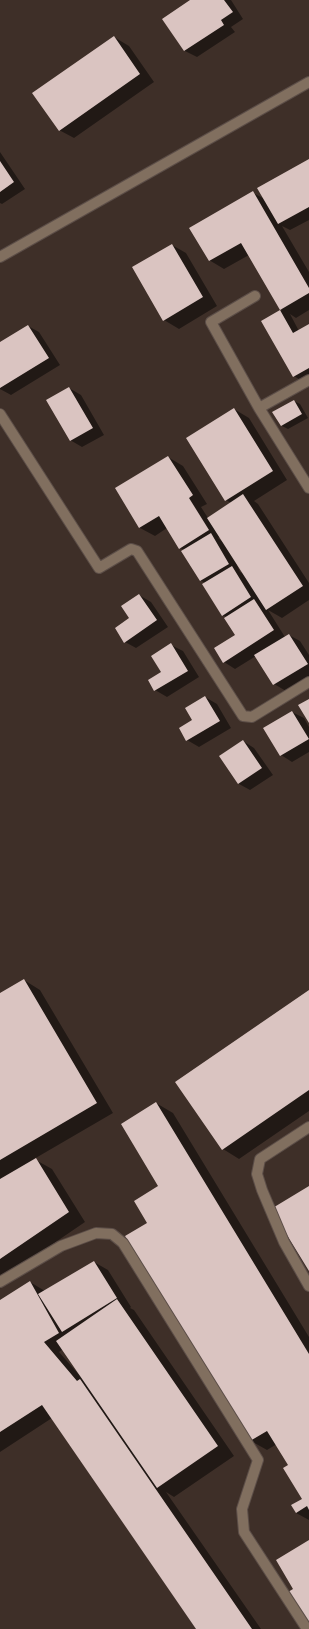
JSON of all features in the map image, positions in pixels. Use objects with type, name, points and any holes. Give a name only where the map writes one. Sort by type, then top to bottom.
[{"type":"street","points":[[0,257],[309,82]]},
{"type":"street","points":[[255,296],[211,322],[259,408],[309,488]]},
{"type":"street","points":[[259,408],[309,380]]},
{"type":"street","points":[[0,414],[99,568],[131,549],[137,551],[243,716],[252,717],[309,682]]},
{"type":"street","points":[[309,1127],[260,1159],[257,1174],[262,1190],[284,1242],[309,1286]]},
{"type":"street","points":[[0,1282],[61,1246],[96,1233],[112,1234],[123,1243],[258,1460],[242,1509],[244,1532],[307,1629]]},
{"type":"building","points":[[190,0],[224,0],[233,12],[221,20],[224,25],[184,51],[162,19]]},
{"type":"building","points":[[114,36],[140,74],[59,131],[32,93]]},
{"type":"building","points":[[309,159],[309,207],[278,224],[257,188]]},
{"type":"building","points":[[0,161],[14,182],[0,192]]},
{"type":"building","points":[[253,191],[309,288],[309,293],[280,310],[241,243],[209,261],[189,228]]},
{"type":"building","points":[[172,244],[203,297],[163,321],[132,267]]},
{"type":"building","points":[[280,310],[293,333],[309,324],[309,368],[293,377],[261,321]]},
{"type":"building","points":[[28,325],[49,358],[0,388],[0,342]]},
{"type":"building","points":[[69,387],[93,428],[70,441],[46,400]]},
{"type":"building","points":[[294,400],[302,414],[281,426],[272,412]]},
{"type":"building","points":[[234,408],[273,471],[225,501],[186,438]]},
{"type":"building","points":[[168,456],[193,495],[189,498],[209,530],[179,549],[159,516],[139,528],[115,488]]},
{"type":"building","points":[[243,494],[303,586],[266,610],[207,518]]},
{"type":"building","points":[[211,533],[229,564],[200,581],[181,551]]},
{"type":"building","points":[[232,566],[251,597],[222,616],[202,584]]},
{"type":"building","points":[[139,594],[157,620],[124,643],[115,628],[129,618],[121,606]]},
{"type":"building","points":[[254,599],[274,630],[223,663],[214,648],[235,635],[224,618]]},
{"type":"building","points":[[289,634],[308,664],[273,685],[254,655]]},
{"type":"building","points":[[171,643],[188,671],[154,691],[148,680],[161,672],[151,656]]},
{"type":"building","points":[[205,696],[220,721],[186,741],[179,728],[192,720],[185,708]]},
{"type":"building","points":[[309,699],[309,723],[298,705]]},
{"type":"building","points":[[292,711],[309,739],[280,756],[263,728]]},
{"type":"building","points":[[243,740],[262,768],[238,784],[219,756]]},
{"type":"building","points":[[24,979],[97,1103],[0,1160],[0,993]]},
{"type":"building","points":[[309,990],[309,1090],[222,1150],[175,1082]]},
{"type":"building","points":[[156,1102],[309,1354],[309,1510],[307,1506],[296,1513],[291,1505],[302,1499],[283,1468],[288,1465],[267,1431],[250,1441],[125,1236],[147,1223],[134,1201],[158,1186],[121,1124]]},
{"type":"building","points":[[36,1158],[69,1212],[0,1259],[0,1179]]},
{"type":"building","points":[[309,1186],[309,1271],[271,1209]]},
{"type":"building","points":[[94,1261],[117,1298],[62,1332],[38,1294]]},
{"type":"building","points":[[30,1281],[59,1333],[44,1342],[77,1381],[80,1379],[252,1629],[196,1629],[42,1405],[0,1432],[0,1300]]},
{"type":"building","points":[[117,1299],[218,1446],[157,1488],[56,1341]]},
{"type":"building","points":[[309,1540],[309,1626],[288,1592],[293,1589],[276,1560]]}]
